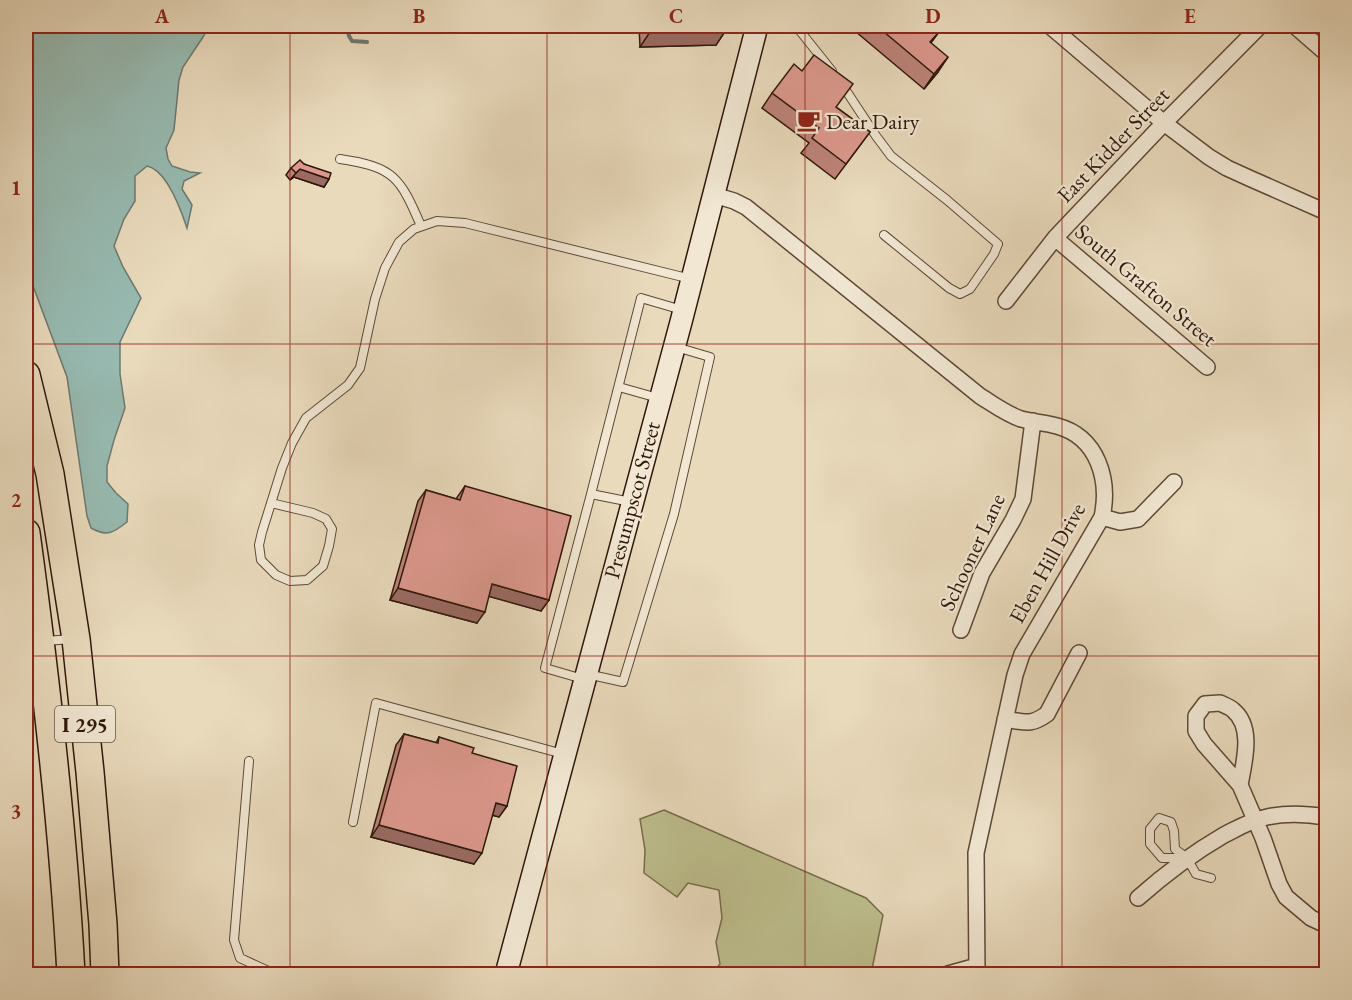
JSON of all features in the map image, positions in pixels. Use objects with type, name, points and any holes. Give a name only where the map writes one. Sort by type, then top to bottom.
[{"type":"highway","name":"I 295","points":[[26,375],[50,474],[76,639],[91,783],[105,975]]},
{"type":"highway","name":"I 295","points":[[26,533],[51,731],[63,852],[71,975]]},
{"type":"street","name":"Presumpscot Street","points":[[506,975],[684,310],[757,26]]},
{"type":"street","points":[[1050,26],[1192,145],[1227,168],[1326,212]]},
{"type":"street","name":"East Kidder Street","points":[[1006,301],[1055,238],[1260,26]]},
{"type":"street","points":[[1295,26],[1326,53]]},
{"type":"street","name":"Eben Hill Drive","points":[[714,195],[746,207],[980,396],[1021,419],[1058,426],[1072,432],[1086,443],[1102,470],[1105,501],[1102,517],[1022,654],[1015,675],[976,853],[977,970]]},
{"type":"street","name":"South Grafton Street","points":[[1055,238],[1207,367]]},
{"type":"street","name":"Schooner Lane","points":[[961,630],[982,573],[1023,499],[1033,421]]},
{"type":"street","points":[[1102,517],[1120,522],[1138,519],[1173,482]]},
{"type":"street","points":[[1005,719],[1031,723],[1047,714],[1079,652]]},
{"type":"street","points":[[1240,784],[1246,737],[1242,722],[1233,710],[1220,703],[1205,704],[1196,716],[1196,731],[1204,744],[1240,784],[1286,897],[1311,918],[1326,925]]},
{"type":"street","points":[[1138,898],[1187,858],[1256,820],[1281,814],[1326,817]]},
{"type":"street","points":[[948,975],[977,970]]},
{"type":"lane","points":[[796,26],[843,86],[891,156],[998,243],[994,254],[970,289],[960,294],[949,288],[884,235]]},
{"type":"lane","points":[[340,159],[375,166],[396,179],[411,203],[421,226]]},
{"type":"lane","points":[[271,503],[312,513],[326,519],[332,529],[323,566],[307,580],[290,581],[276,575],[261,560],[259,545],[271,503],[292,443],[306,418],[348,385],[360,368],[375,299],[385,268],[399,242],[414,229],[437,221],[465,223],[692,279]]},
{"type":"lane","points":[[674,346],[710,357],[674,514],[623,682],[545,668],[641,298],[684,310]]},
{"type":"lane","points":[[619,387],[660,398]]},
{"type":"lane","points":[[591,494],[632,502]]},
{"type":"lane","points":[[41,642],[76,639]]},
{"type":"lane","points":[[353,822],[376,703],[564,754]]},
{"type":"lane","points":[[249,761],[234,940],[240,958],[275,975]]},
{"type":"lane","points":[[1187,858],[1162,858],[1150,844],[1150,829],[1159,818],[1171,822],[1175,849],[1187,858],[1196,874],[1211,878]]},
{"type":"green space","points":[[664,810],[866,898],[883,915],[871,974],[711,974],[720,964],[716,942],[722,918],[719,890],[688,883],[677,897],[644,873],[645,850],[640,819]]},
{"type":"water","points":[[26,26],[209,26],[183,67],[179,80],[174,130],[166,148],[172,166],[200,173],[184,181],[182,189],[192,205],[187,228],[167,183],[154,169],[147,166],[135,176],[135,201],[124,219],[114,246],[141,298],[120,342],[120,374],[125,408],[107,466],[107,482],[128,504],[127,522],[118,529],[106,533],[91,528],[87,516],[67,377],[26,267]]},
{"type":"building","points":[[650,26],[726,26],[726,30],[650,32]]},
{"type":"building","points":[[877,26],[931,26],[939,32],[930,42],[948,57],[934,74]]},
{"type":"building","points":[[814,55],[853,84],[836,107],[870,132],[846,164],[812,138],[819,128],[772,93],[794,64],[802,71]]},
{"type":"building","points":[[300,160],[304,164],[331,173],[329,179],[300,169],[296,173],[291,168]]},
{"type":"building","points":[[465,486],[571,516],[549,600],[492,584],[485,612],[398,588],[426,490],[460,500]]},
{"type":"building","points":[[404,734],[438,743],[439,737],[474,748],[472,753],[517,766],[507,806],[496,803],[482,853],[379,825]]},
{"type":"waterway","points":[[347,26],[352,41],[367,42]]},
{"type":"place","name":"Dear Dairy","points":[[808,121]]}]
